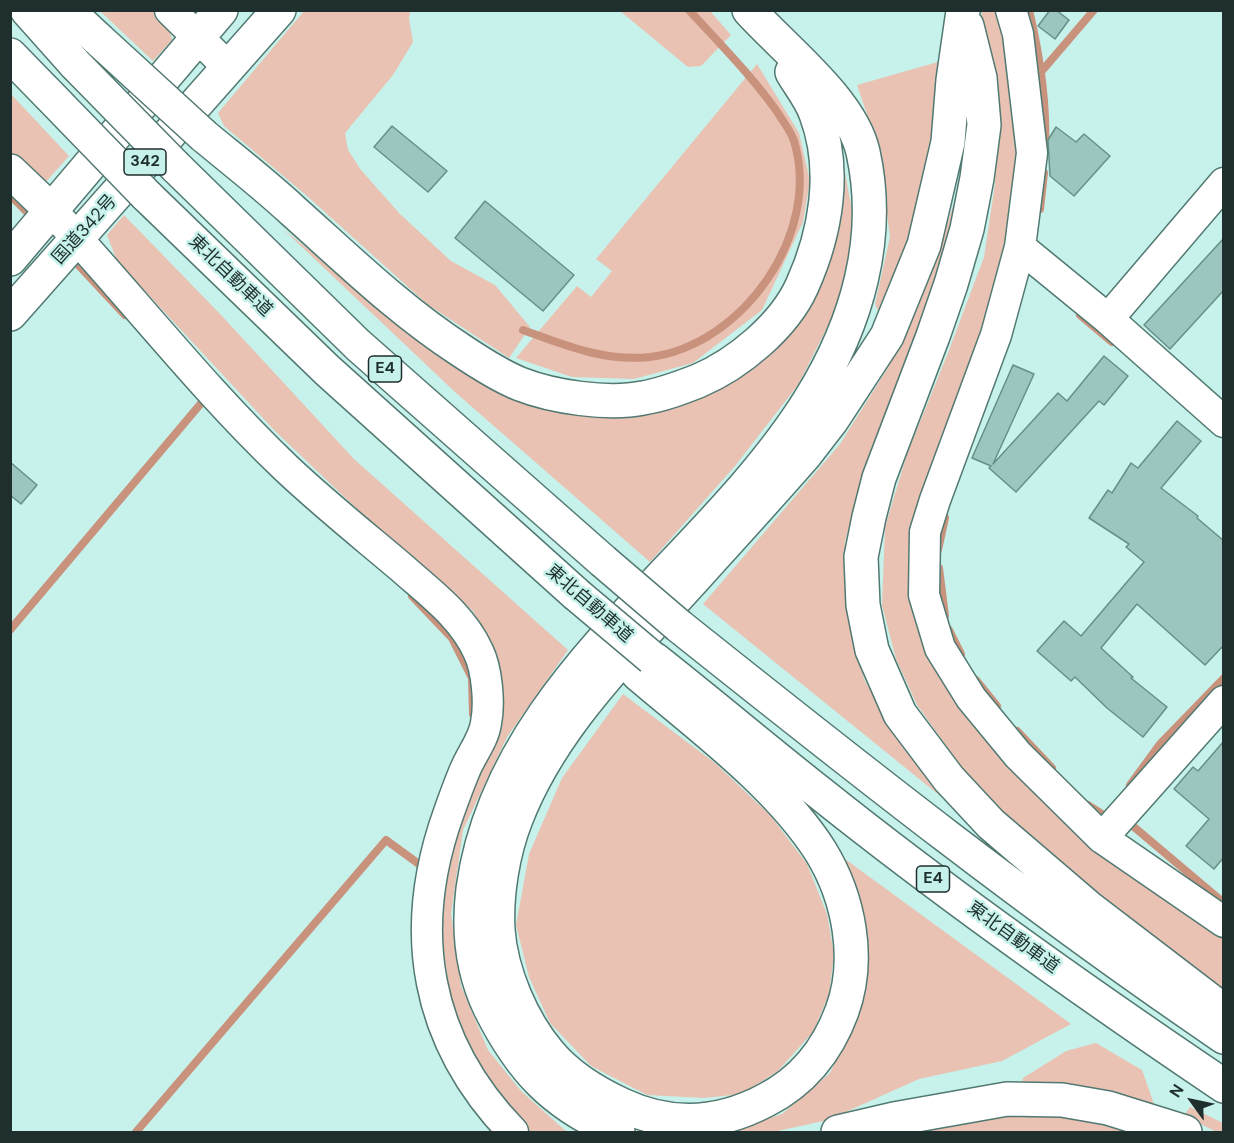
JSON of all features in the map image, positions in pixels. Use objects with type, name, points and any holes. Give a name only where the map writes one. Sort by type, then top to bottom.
[{"type":"main road","name":"E4","points":[[27,10],[76,65],[176,167],[358,345],[603,561],[679,626],[970,856],[1224,1037]]},
{"type":"main road","points":[[67,10],[204,136],[290,207],[400,307],[480,363],[520,384],[557,394],[601,400],[641,399],[674,390],[711,375],[745,353],[775,326],[793,302],[815,257],[825,218],[828,175],[823,136],[816,111],[757,20]]},
{"type":"main road","name":"国道342号","points":[[10,259],[221,10]]},
{"type":"main road","name":"国道342号","points":[[10,314],[279,10]]},
{"type":"main road","points":[[645,666],[795,816],[821,853],[841,892],[848,924],[852,960],[848,995],[834,1033],[812,1065],[782,1092],[748,1109],[713,1120],[678,1120],[642,1115],[578,1080],[550,1055],[529,1027],[513,993],[504,959],[498,930],[504,856],[516,819],[534,780],[557,741],[603,678],[805,455],[832,420],[887,336],[924,245],[937,195],[948,142],[953,80],[963,11]]},
{"type":"main road","points":[[963,11],[980,78],[984,125],[977,178],[967,229],[951,284],[879,477],[869,517],[861,557],[863,605],[872,650],[900,714],[949,779],[991,824],[1088,907],[1224,1011]]},
{"type":"main road","points":[[618,1132],[600,1125],[562,1101],[535,1078],[507,1041],[484,994],[473,957],[471,905],[476,866],[486,828],[504,784],[528,741],[585,661],[735,498],[777,446],[811,398],[836,354],[856,303],[867,252],[871,203],[862,148],[849,118],[835,98],[757,20]]},
{"type":"main road","name":"東北自動車道","points":[[10,55],[146,195],[569,602],[645,666],[821,794],[963,902],[1047,964],[1224,1086]]},
{"type":"main road","points":[[10,171],[52,211]]},
{"type":"main road","points":[[838,1132],[894,1119],[1007,1099],[1062,1100],[1108,1108],[1185,1132]]},
{"type":"street","points":[[170,10],[229,68]]},
{"type":"street","points":[[1011,10],[1018,34],[1032,153],[1020,247],[996,335],[925,532],[924,595],[940,648],[971,698],[1018,755],[1102,838],[1224,922]]},
{"type":"street","points":[[1108,319],[1224,183]]},
{"type":"street","points":[[52,211],[184,362],[283,465],[461,621],[479,652],[487,681],[486,725],[465,770],[441,838],[432,870],[426,936],[438,1015],[466,1072],[490,1108],[513,1132]]},
{"type":"street","points":[[1020,247],[1108,319],[1224,422]]},
{"type":"street","points":[[1102,838],[1224,700]]},
{"type":"shaded area","points":[[100,11],[152,11],[169,28],[172,40],[153,61]]},
{"type":"shaded area","points":[[304,11],[410,11],[413,42],[393,75],[345,133],[348,150],[361,170],[400,214],[451,261],[495,285],[530,327],[509,358],[427,304],[307,196],[224,126],[218,113]]},
{"type":"shaded area","points":[[620,11],[710,11],[731,35],[701,66],[688,67]]},
{"type":"shaded area","points":[[981,11],[1000,11],[1019,106],[1013,212],[1000,279],[912,529],[935,668],[1223,936],[1223,988],[1075,878],[1007,820],[962,768],[917,705],[896,659],[882,605],[885,527],[907,454],[984,257],[995,184],[997,85]]},
{"type":"shaded area","points":[[938,62],[940,106],[919,224],[886,303],[878,311],[875,304],[890,237],[878,147],[857,85]]},
{"type":"shaded area","points":[[757,64],[799,133],[810,181],[803,222],[762,310],[693,363],[634,379],[572,377],[516,358],[577,286],[591,297],[612,271],[596,259]]},
{"type":"shaded area","points":[[10,93],[69,156],[44,184],[11,158]]},
{"type":"shaded area","points":[[842,157],[855,226],[839,304],[798,385],[735,466],[650,562],[456,393],[283,229],[390,314],[608,415],[795,319]]},
{"type":"shaded area","points":[[957,194],[942,268],[908,360],[871,449],[845,542],[850,614],[864,679],[903,748],[960,812],[703,604],[840,444],[889,366],[933,267]]},
{"type":"shaded area","points":[[124,215],[222,316],[354,459],[568,650],[507,737],[463,830],[451,914],[461,986],[488,1050],[521,1091],[567,1132],[530,1132],[481,1084],[453,1018],[438,910],[498,665],[473,611],[402,552],[274,430],[117,261],[107,235]]},
{"type":"shaded area","points":[[623,694],[715,763],[770,815],[807,864],[827,914],[834,954],[829,994],[813,1032],[778,1071],[742,1094],[704,1098],[647,1095],[591,1066],[550,1023],[529,977],[516,925],[529,854],[562,778]]},
{"type":"shaded area","points":[[845,859],[1071,1024],[1002,1061],[919,1079],[828,1120],[773,1132],[702,1132],[740,1128],[782,1114],[830,1073],[859,1012],[869,954],[861,904]]},
{"type":"shaded area","points":[[1096,1043],[1142,1070],[1154,1104],[1113,1093],[1022,1084],[1023,1078],[1066,1051]]},
{"type":"shaded area","points":[[1190,1107],[1223,1123],[1223,1132],[1217,1132],[1184,1116]]},
{"type":"shaded area","points":[[1046,1115],[1103,1121],[1140,1132],[916,1132],[988,1116]]},
{"type":"building","points":[[1050,10],[1056,10],[1069,20],[1055,39],[1038,26]]},
{"type":"building","points":[[392,126],[447,171],[428,192],[374,147]]},
{"type":"building","points":[[1056,127],[1076,142],[1084,134],[1110,156],[1074,196],[1050,176],[1048,140]]},
{"type":"building","points":[[485,201],[574,275],[543,311],[455,238]]},
{"type":"building","points":[[1224,238],[1224,290],[1170,349],[1144,325]]},
{"type":"building","points":[[1104,356],[1128,376],[1104,405],[1099,401],[1016,492],[989,468],[991,466],[972,458],[1013,365],[1034,374],[993,464],[1058,393],[1067,401]]},
{"type":"building","points":[[1177,421],[1201,441],[1161,488],[1198,516],[1197,518],[1224,541],[1224,645],[1205,665],[1137,604],[1101,648],[1133,677],[1131,678],[1167,707],[1143,737],[1107,708],[1075,677],[1071,681],[1037,651],[1064,621],[1081,636],[1144,562],[1126,547],[1129,544],[1089,518],[1108,490],[1112,493],[1131,463],[1138,468]]},
{"type":"building","points":[[10,462],[37,485],[21,504],[10,495]]},
{"type":"building","points":[[1224,741],[1224,857],[1214,869],[1186,846],[1209,819],[1174,789],[1193,767],[1198,771]]},
{"type":"waterway","points":[[523,330],[585,351],[617,357],[650,357],[684,348],[716,331],[744,307],[768,279],[786,246],[797,211],[800,176],[793,137],[757,86],[689,10]]},
{"type":"waterway","points":[[1029,10],[1042,80],[1045,149]]},
{"type":"waterway","points":[[1041,72],[1094,10]]},
{"type":"waterway","points":[[1040,209],[1044,173]]},
{"type":"waterway","points":[[10,195],[34,219]]},
{"type":"waterway","points":[[70,256],[125,315]]},
{"type":"waterway","points":[[1080,315],[1112,342]]},
{"type":"waterway","points":[[10,630],[203,401]]},
{"type":"waterway","points":[[938,550],[945,518]]},
{"type":"waterway","points":[[939,568],[945,616]]},
{"type":"waterway","points":[[412,596],[452,638],[472,678],[473,714]]},
{"type":"waterway","points":[[949,630],[961,654]]},
{"type":"waterway","points":[[1130,785],[1160,744],[1224,678]]},
{"type":"waterway","points":[[976,680],[997,706]]},
{"type":"waterway","points":[[1017,731],[1052,768]]},
{"type":"waterway","points":[[1088,805],[1110,819]]},
{"type":"waterway","points":[[1125,824],[1134,827],[1224,903]]},
{"type":"waterway","points":[[136,1132],[386,840],[423,867]]}]
